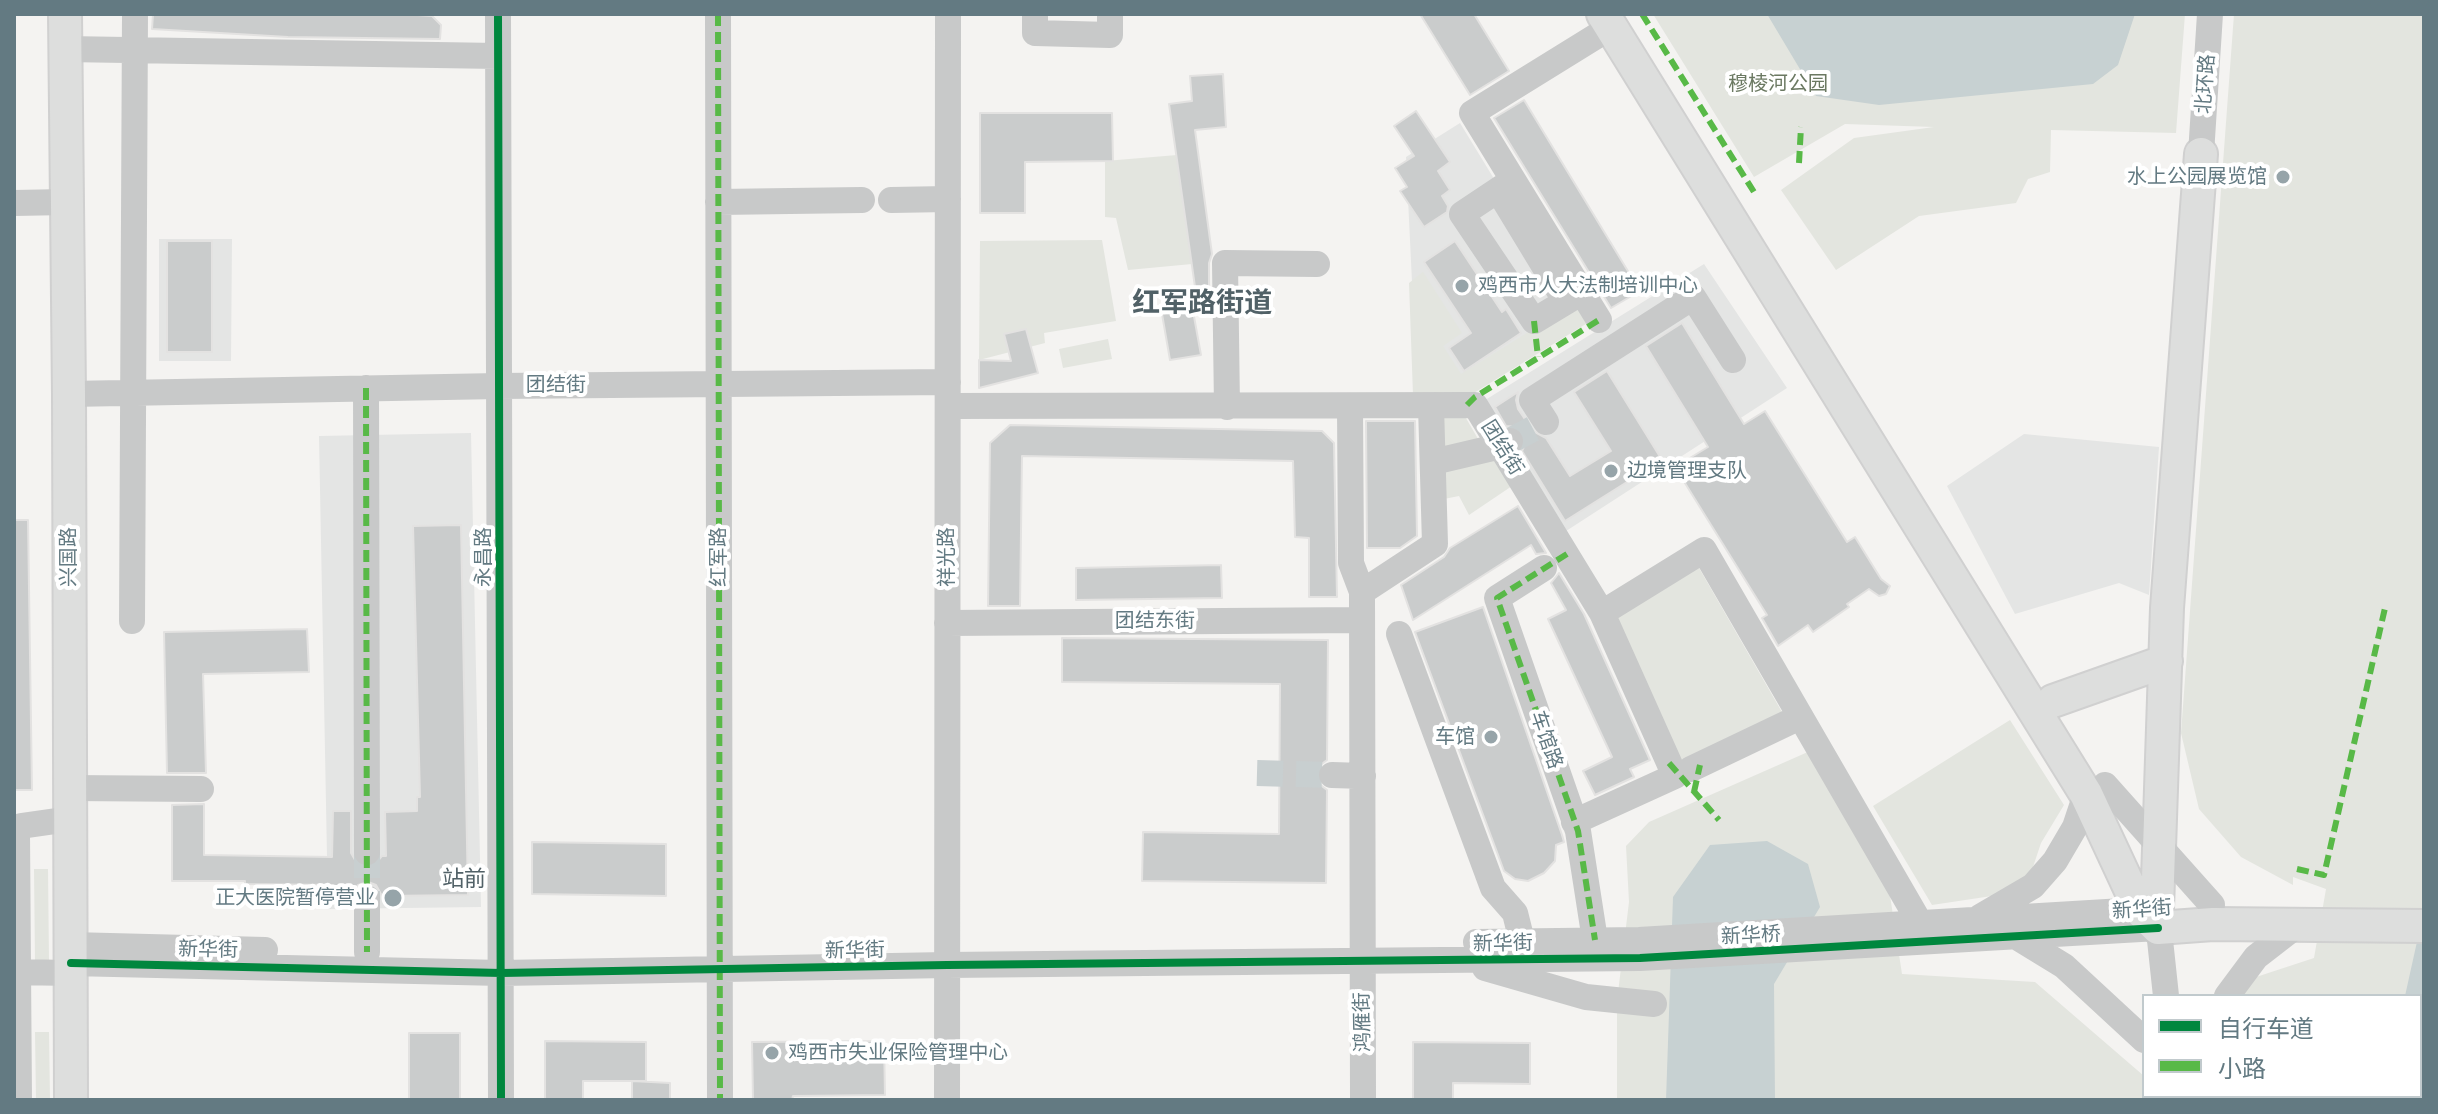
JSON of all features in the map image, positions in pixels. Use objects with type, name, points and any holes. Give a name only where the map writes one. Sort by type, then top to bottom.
[{"type":"main road","name":"兴国路","points":[[65,14],[71,1100]]},
{"type":"main road","points":[[1614,18],[2053,701],[2152,916]]},
{"type":"main road","points":[[1614,18],[2096,789]]},
{"type":"main road","points":[[2152,916],[2159,846],[2167,608],[2201,154]]},
{"type":"main road","points":[[2053,701],[2166,661]]},
{"type":"main road","name":"新华街","points":[[2152,916],[2212,905],[2424,926]]},
{"type":"main road","name":"新华街","points":[[2152,916],[2213,924],[2296,926],[2333,916],[2424,909]]},
{"type":"street","points":[[132,621],[135,14]]},
{"type":"street","name":"永昌路","points":[[498,14],[501,1100]]},
{"type":"street","name":"红军路","points":[[718,14],[720,1100]]},
{"type":"street","name":"祥光路","points":[[947,1100],[948,14]]},
{"type":"street","points":[[1035,14],[1035,33],[1110,35],[1110,14]]},
{"type":"street","name":"北环路","points":[[2201,154],[2210,14]]},
{"type":"street","points":[[1599,320],[1574,297],[1505,185],[1472,113],[1614,18]]},
{"type":"street","points":[[65,49],[498,56]]},
{"type":"street","points":[[1505,185],[1462,214],[1534,321],[1574,297]]},
{"type":"street","points":[[891,200],[948,199]]},
{"type":"street","points":[[718,202],[862,200]]},
{"type":"street","points":[[14,203],[66,202]]},
{"type":"street","points":[[1227,407],[1225,263],[1317,264]]},
{"type":"street","points":[[1546,422],[1532,400],[1693,297],[1733,360]]},
{"type":"street","name":"团结街","points":[[69,394],[718,384],[1227,407],[1475,405],[1506,444],[1602,613],[1675,776],[1574,822]]},
{"type":"street","points":[[366,388],[367,852]]},
{"type":"street","points":[[1362,592],[1435,544],[1431,406]]},
{"type":"street","name":"鸿雁街","points":[[1350,407],[1351,563],[1362,592],[1363,1100]]},
{"type":"street","points":[[1433,462],[1506,444]]},
{"type":"street","points":[[1602,613],[1704,550],[1920,923]]},
{"type":"street","name":"车馆路","points":[[1544,568],[1497,598],[1574,822],[1595,940]]},
{"type":"street","name":"团结东街","points":[[947,623],[1362,620]]},
{"type":"street","points":[[1399,634],[1493,888],[1515,913],[1522,941]]},
{"type":"street","points":[[1691,769],[1800,717]]},
{"type":"street","points":[[1332,775],[1363,776]]},
{"type":"street","points":[[19,1100],[17,834],[21,826],[70,804],[201,789]]},
{"type":"street","points":[[1976,920],[2033,886],[2075,827],[2096,789],[2159,846],[2212,905]]},
{"type":"street","points":[[367,898],[367,952]]},
{"type":"street","points":[[2152,916],[2166,994]]},
{"type":"street","name":"新华街","points":[[1863,936],[1920,923],[2152,916]]},
{"type":"street","name":"新华街","points":[[1863,936],[2015,936],[2152,916]]},
{"type":"street","points":[[2228,994],[2256,957],[2296,926]]},
{"type":"street","name":"新华桥","points":[[1639,949],[1863,936]]},
{"type":"street","points":[[2015,936],[2064,966],[2142,1038]]},
{"type":"street","name":"新华街","points":[[71,960],[500,964],[1361,952],[1522,941],[1595,940],[1639,949]]},
{"type":"street","name":"新华街","points":[[1361,952],[1459,960],[1639,949]]},
{"type":"street","name":"新华街","points":[[71,960],[367,952],[500,964]]},
{"type":"street","points":[[14,972],[71,960]]},
{"type":"street","points":[[1459,960],[1586,997],[1654,1004]]},
{"type":"shaded area","points":[[1767,14],[2135,14],[2118,65],[2093,84],[1879,105],[1816,96]]},
{"type":"shaded area","points":[[1460,123],[1582,323],[1469,388],[1417,386],[1406,157]]},
{"type":"shaded area","points":[[159,239],[232,239],[231,361],[159,361]]},
{"type":"shaded area","points":[[1704,264],[1787,388],[1563,533],[1482,402]]},
{"type":"shaded area","points":[[471,433],[481,907],[328,909],[319,436]]},
{"type":"shaded area","points":[[2024,434],[2159,447],[2149,595],[2119,583],[2015,614],[1947,486]]},
{"type":"shaded area","points":[[1767,841],[1808,864],[1820,907],[1774,984],[1775,1100],[1666,1100],[1673,897],[1710,845]]},
{"type":"shaded area","points":[[2424,910],[2424,1100],[2378,1100],[2422,1098],[2422,994],[2405,994]]},
{"type":"green space","name":"穆棱河公园","points":[[1653,14],[2185,14],[2176,133],[2051,130],[2050,172],[2028,179],[2016,203],[1919,216],[1836,270],[1781,190],[1854,138],[1934,127],[1845,124],[1754,177]]},
{"type":"green space","points":[[2234,14],[2424,14],[2424,1100],[2206,1100],[2422,1098],[2422,994],[2242,994],[2250,979],[2314,958],[2326,889],[2293,877],[2293,885],[2241,857],[2199,809],[2181,733]]},
{"type":"green space","points":[[1177,155],[1192,264],[1128,270],[1116,218],[1105,217],[1105,161]]},
{"type":"green space","points":[[1102,240],[1116,321],[1044,333],[1045,343],[979,360],[980,241]]},
{"type":"green space","points":[[1423,272],[1462,333],[1443,346],[1461,374],[1575,303],[1589,322],[1469,396],[1413,395],[1409,283]]},
{"type":"green space","points":[[1108,339],[1112,359],[1063,368],[1059,349]]},
{"type":"green space","points":[[1463,413],[1481,444],[1444,453],[1441,415]]},
{"type":"green space","points":[[1493,455],[1512,486],[1469,515],[1459,496],[1444,499],[1444,467]]},
{"type":"green space","points":[[1695,561],[1790,726],[1685,775],[1611,614]]},
{"type":"green space","points":[[2010,720],[2064,805],[2041,843],[2025,891],[1932,905],[1873,806]]},
{"type":"green space","points":[[1826,744],[1889,889],[1902,974],[2035,982],[2142,1074],[2142,1098],[2156,1100],[1617,1100],[1617,1001],[1629,902],[1626,846],[1649,822]]},
{"type":"green space","points":[[34,869],[48,869],[49,961],[35,961]]},
{"type":"green space","points":[[35,1032],[49,1032],[50,1100],[36,1100]]},
{"type":"building","points":[[153,14],[404,14],[432,16],[441,25],[440,39],[288,37],[152,29]]},
{"type":"building","points":[[1420,14],[1474,14],[1509,71],[1470,95]]},
{"type":"building","points":[[1223,74],[1226,127],[1195,130],[1212,254],[1209,292],[1196,294],[1169,104],[1192,101],[1190,76]]},
{"type":"building","points":[[1524,100],[1640,291],[1611,308],[1494,118]]},
{"type":"building","points":[[1416,111],[1450,162],[1438,171],[1450,190],[1442,196],[1448,206],[1447,212],[1424,227],[1400,191],[1407,187],[1395,168],[1414,156],[1394,126]]},
{"type":"building","points":[[980,113],[1112,113],[1113,161],[1025,162],[1025,213],[980,213]]},
{"type":"building","points":[[167,241],[212,241],[212,352],[167,352]]},
{"type":"building","name":"鸡西市人大法制培训中心","points":[[1455,241],[1502,312],[1506,309],[1521,333],[1464,371],[1449,348],[1471,333],[1424,262]]},
{"type":"building","points":[[1189,289],[1201,355],[1170,360],[1162,314],[1171,312],[1167,293]]},
{"type":"building","points":[[1682,323],[1744,424],[1765,411],[1847,542],[1855,537],[1881,579],[1890,586],[1886,594],[1879,596],[1869,589],[1813,632],[1808,625],[1778,646],[1762,618],[1767,615],[1675,467],[1708,447],[1646,346]]},
{"type":"building","points":[[1026,329],[1038,373],[979,388],[979,360],[1011,361],[1004,334]]},
{"type":"building","points":[[1607,371],[1662,460],[1565,521],[1522,451],[1526,442],[1524,433],[1518,427],[1506,426],[1495,407],[1518,392],[1518,409],[1533,431],[1546,438],[1570,476],[1611,451],[1574,392]]},
{"type":"building","points":[[1366,421],[1415,421],[1417,536],[1400,548],[1367,548]]},
{"type":"building","points":[[1010,425],[1322,431],[1334,443],[1337,597],[1309,597],[1309,538],[1295,537],[1293,461],[1022,456],[1020,606],[988,606],[990,443]]},
{"type":"building","points":[[1518,506],[1546,553],[1536,554],[1531,545],[1413,620],[1401,585],[1444,557],[1450,548]]},
{"type":"building","points":[[14,520],[28,520],[32,790],[14,790]]},
{"type":"building","points":[[461,525],[468,895],[382,896],[376,885],[368,882],[358,885],[352,896],[333,896],[333,885],[172,881],[172,805],[204,804],[204,855],[332,857],[333,811],[351,811],[351,853],[358,865],[366,868],[374,866],[382,856],[386,856],[385,812],[417,811],[417,797],[420,797],[413,526]]},
{"type":"building","points":[[1221,565],[1222,598],[1076,600],[1076,568]]},
{"type":"building","points":[[1559,573],[1584,614],[1650,760],[1630,769],[1634,777],[1595,795],[1583,771],[1612,757],[1548,619],[1566,610],[1551,583]]},
{"type":"building","name":"车馆","points":[[1483,607],[1564,842],[1556,845],[1555,861],[1544,873],[1528,881],[1515,879],[1504,871],[1415,632]]},
{"type":"building","points":[[307,629],[309,672],[203,674],[206,773],[167,773],[164,632]]},
{"type":"building","points":[[1062,638],[1328,640],[1327,760],[1319,766],[1316,775],[1318,783],[1327,790],[1326,883],[1142,881],[1143,832],[1279,834],[1280,684],[1062,682]]},
{"type":"building","points":[[532,842],[666,844],[666,896],[532,894]]},
{"type":"building","points":[[409,1033],[460,1033],[460,1100],[409,1100]]},
{"type":"building","points":[[545,1041],[646,1042],[646,1081],[583,1081],[583,1100],[545,1100]]},
{"type":"building","points":[[884,1041],[885,1095],[793,1096],[792,1100],[753,1100],[752,1042]]},
{"type":"building","points":[[1413,1042],[1530,1043],[1530,1084],[1453,1083],[1453,1100],[1413,1100]]},
{"type":"building","points":[[632,1081],[670,1083],[670,1100],[632,1100]]},
{"type":"tunnel","points":[[1510,441],[1546,422]]},
{"type":"tunnel","points":[[1257,773],[1332,775]]},
{"type":"tunnel","points":[[367,852],[367,898]]},
{"type":"marked path","points":[[718,14],[720,1100]]},
{"type":"marked path","points":[[1642,14],[1754,192]]},
{"type":"marked path","points":[[1799,163],[1801,127]]},
{"type":"marked path","points":[[1467,405],[1599,320]]},
{"type":"marked path","points":[[1534,321],[1538,357]]},
{"type":"marked path","points":[[366,388],[367,952]]},
{"type":"marked path","points":[[1567,554],[1497,598],[1578,831],[1595,940]]},
{"type":"marked path","points":[[2297,869],[2324,875],[2385,608]]},
{"type":"marked path","points":[[1669,763],[1719,820]]},
{"type":"marked path","points":[[1694,792],[1700,765]]},
{"type":"cycle path","points":[[498,14],[501,1100]]},
{"type":"cycle path","points":[[71,963],[501,973],[1640,958],[2158,928]]},
{"type":"place","name":"水上公园展览馆","points":[[2283,177]]},
{"type":"place","name":"鸡西市人大法制培训中心","points":[[1462,286]]},
{"type":"place","name":"边境管理支队","points":[[1611,471]]},
{"type":"place","name":"车馆","points":[[1491,737]]},
{"type":"place","name":"正大医院暂停营业","points":[[393,898]]},
{"type":"place","name":"鸡西市失业保险管理中心","points":[[772,1053]]},
{"type":"district","name":"红军路街道","points":[[1202,304]]},
{"type":"district","name":"站前","points":[[464,880]]}]
